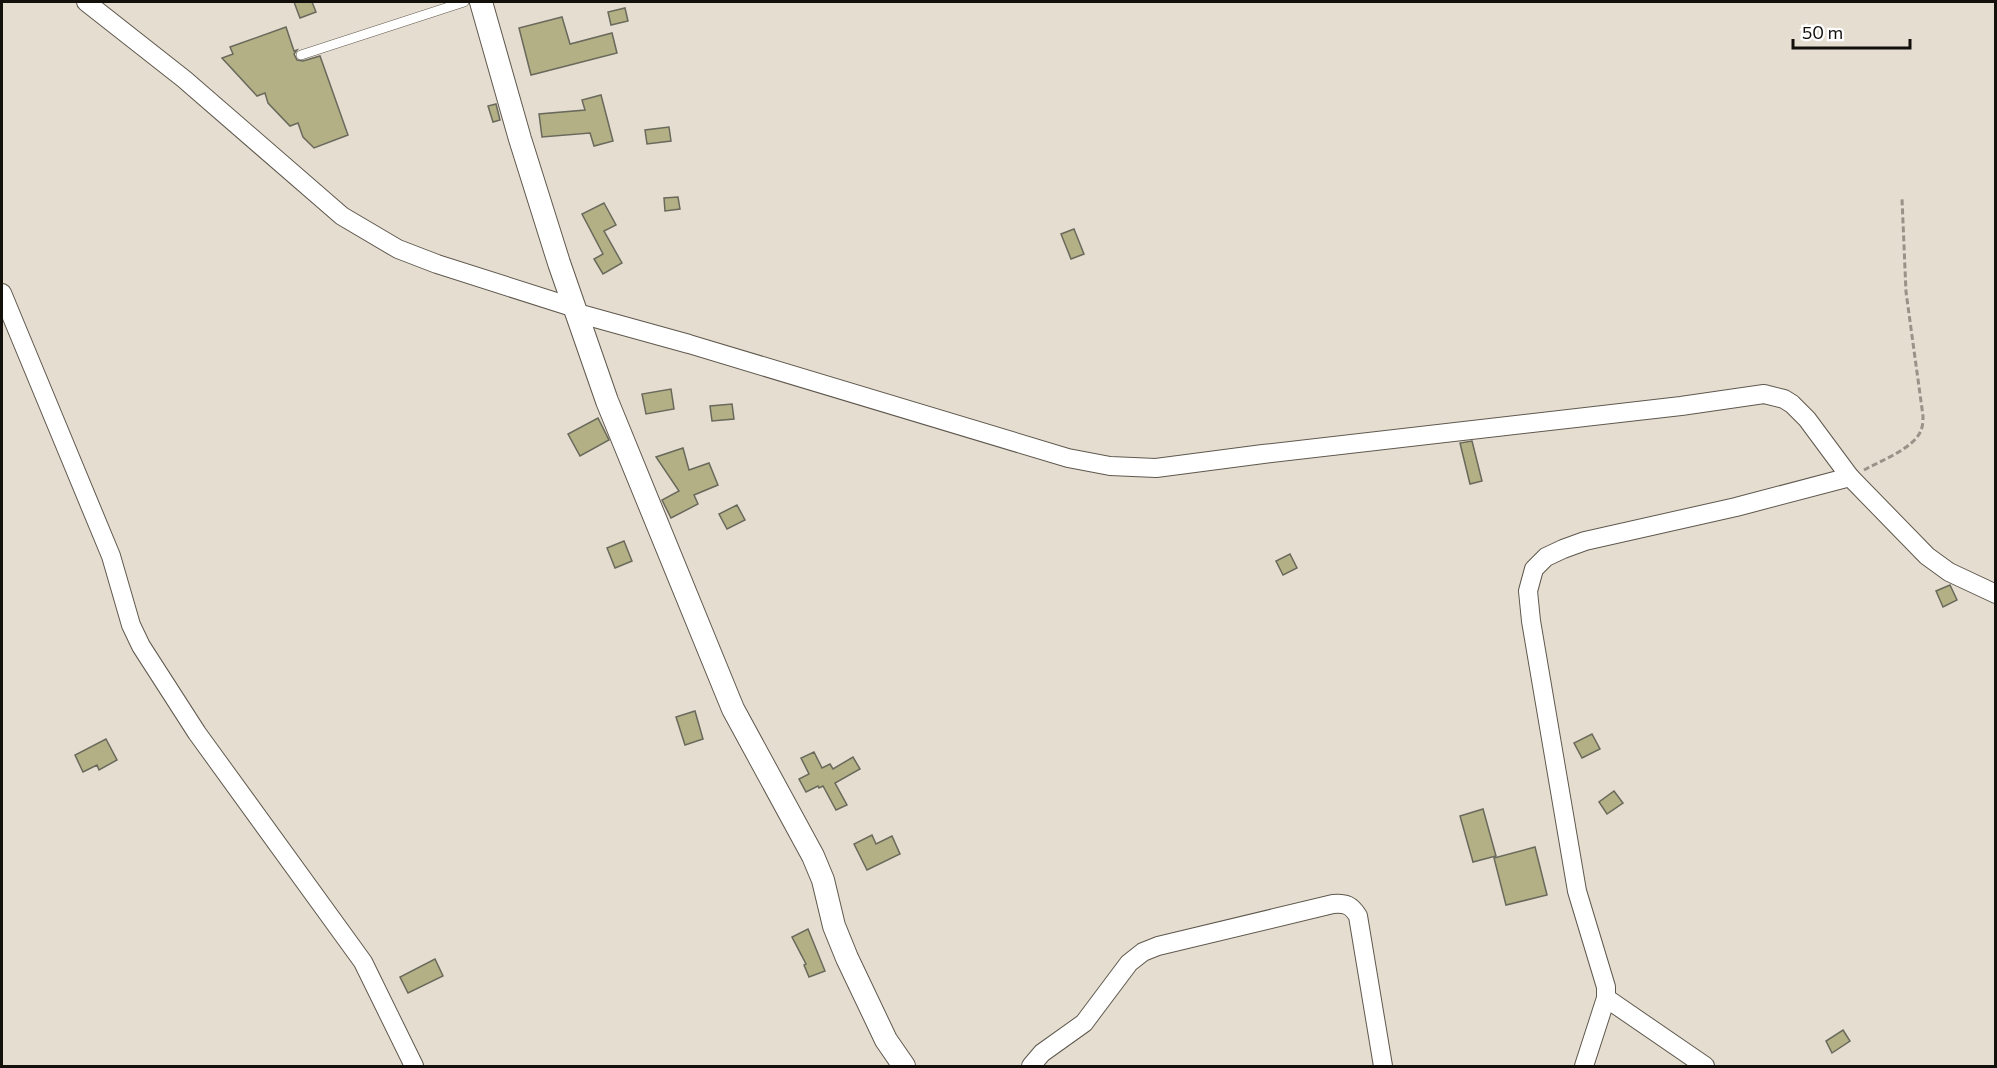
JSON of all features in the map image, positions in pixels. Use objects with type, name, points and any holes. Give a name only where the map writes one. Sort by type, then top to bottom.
[{"type":"street","points":[[86,2],[184,79],[342,216],[408,252],[436,264],[576,311],[1068,458],[1110,466],[1156,468],[1681,406],[1764,394],[1784,399],[1792,404],[1857,474],[1927,556],[1949,572],[1995,594]]},
{"type":"street","points":[[481,2],[520,139],[559,263],[608,401],[730,703],[813,856],[823,880],[834,926],[847,958],[886,1040],[904,1066]]},
{"type":"street","points":[[2,293],[111,556],[132,625],[141,646],[197,733],[363,962],[414,1066]]},
{"type":"street","points":[[1584,1066],[1606,998],[1603,973],[1577,891],[1535,644],[1528,591],[1534,569],[1546,557],[1585,541],[1737,507],[1857,474]]},
{"type":"street","points":[[1031,1066],[1042,1053],[1084,1023],[1130,963],[1143,952],[1344,903],[1353,908],[1358,916],[1383,1066]]},
{"type":"street","points":[[1606,998],[1705,1066]]},
{"type":"lane","points":[[301,55],[464,2]]},
{"type":"path","points":[[1857,474],[1907,447],[1916,440],[1922,430],[1923,416],[1905,292],[1902,199]]},
{"type":"building","points":[[294,2],[312,2],[316,12],[300,18]]},
{"type":"building","points":[[625,8],[628,21],[611,25],[608,12]]},
{"type":"building","points":[[562,17],[570,44],[612,33],[617,53],[531,75],[519,28]]},
{"type":"building","points":[[286,27],[294,51],[297,50],[294,54],[297,60],[303,61],[320,56],[348,135],[314,148],[303,137],[298,123],[290,126],[268,103],[265,93],[257,96],[222,58],[233,54],[230,47]]},
{"type":"building","points":[[601,95],[613,141],[594,146],[590,133],[542,137],[539,114],[585,110],[582,100]]},
{"type":"building","points":[[496,104],[500,120],[493,122],[488,106]]},
{"type":"building","points":[[669,127],[671,141],[647,144],[645,130]]},
{"type":"building","points":[[678,197],[680,209],[665,211],[664,198]]},
{"type":"building","points":[[604,203],[616,225],[604,231],[622,263],[603,274],[594,259],[603,254],[582,214]]},
{"type":"building","points":[[1074,229],[1084,254],[1071,259],[1061,234]]},
{"type":"building","points":[[671,389],[674,409],[646,414],[642,394]]},
{"type":"building","points":[[732,404],[734,419],[712,421],[710,406]]},
{"type":"building","points":[[598,418],[609,440],[580,456],[568,434]]},
{"type":"building","points":[[1472,441],[1482,481],[1470,484],[1460,443]]},
{"type":"building","points":[[683,448],[689,470],[709,463],[718,485],[694,495],[698,504],[671,518],[662,500],[679,491],[656,457]]},
{"type":"building","points":[[737,505],[745,520],[727,529],[719,514]]},
{"type":"building","points":[[624,541],[632,561],[615,568],[607,548]]},
{"type":"building","points":[[1290,554],[1297,568],[1283,575],[1276,561]]},
{"type":"building","points":[[1950,585],[1957,600],[1943,607],[1936,591]]},
{"type":"building","points":[[695,711],[703,739],[685,745],[676,717]]},
{"type":"building","points":[[1592,734],[1600,749],[1582,758],[1574,743]]},
{"type":"building","points":[[106,739],[117,760],[99,770],[97,765],[83,772],[75,755]]},
{"type":"building","points":[[814,752],[822,768],[830,764],[833,769],[853,757],[860,769],[835,783],[847,805],[836,810],[823,786],[806,792],[799,779],[809,774],[801,758]]},
{"type":"building","points":[[1614,791],[1623,803],[1607,814],[1599,802]]},
{"type":"building","points":[[1483,809],[1496,856],[1473,862],[1460,816]]},
{"type":"building","points":[[872,835],[876,844],[892,836],[900,854],[867,870],[854,844]]},
{"type":"building","points":[[1535,847],[1547,895],[1506,905],[1494,858]]},
{"type":"building","points":[[808,929],[825,971],[809,977],[804,965],[806,964],[792,937]]},
{"type":"building","points":[[435,959],[443,976],[408,993],[400,977]]},
{"type":"building","points":[[1843,1030],[1850,1041],[1832,1053],[1826,1041]]}]
